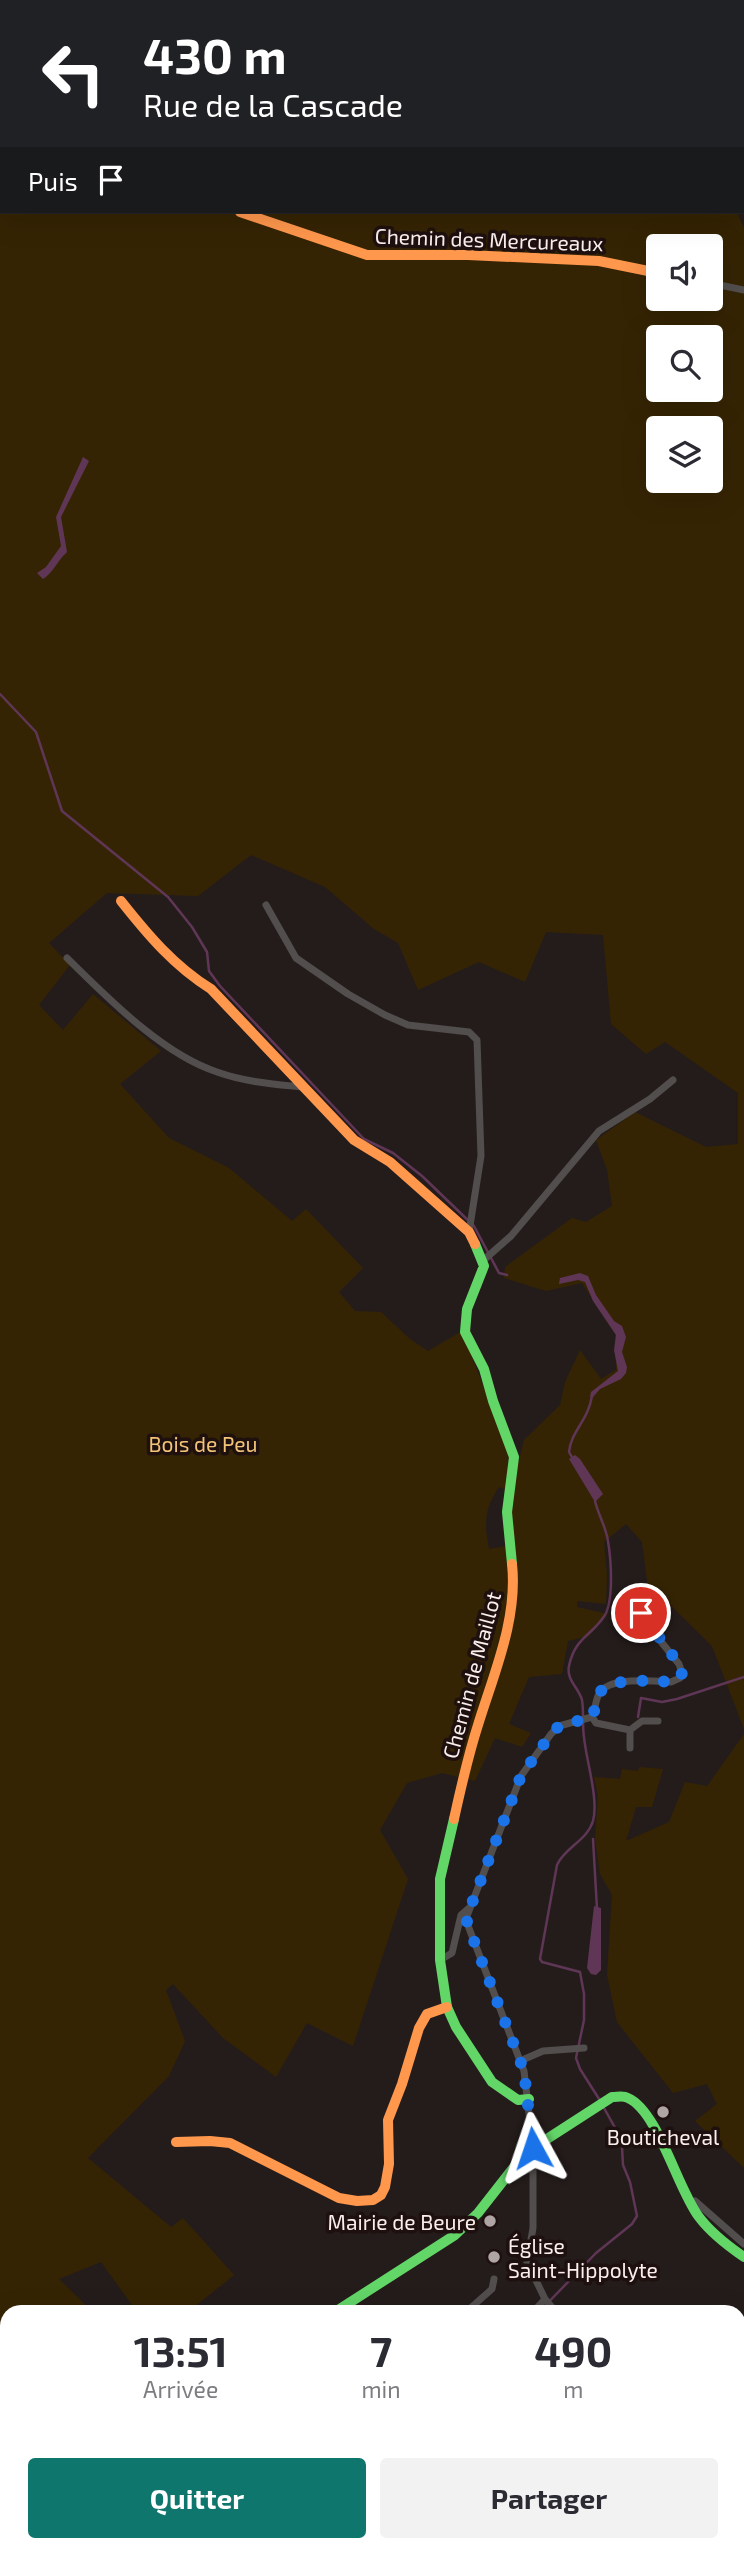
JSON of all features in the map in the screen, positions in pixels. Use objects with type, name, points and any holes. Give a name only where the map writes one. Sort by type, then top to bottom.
[{"type":"street","name":"Chemin des Mercureaux","points":[[246,214],[367,255],[468,255],[599,261],[646,271]]},
{"type":"street","points":[[723,286],[744,290]]},
{"type":"street","points":[[121,901],[157,946],[191,977],[212,989],[354,1140],[390,1162],[471,1226],[488,1257],[511,1237],[599,1131],[650,1100],[673,1080]]},
{"type":"street","points":[[265,905],[296,958],[348,994],[408,1025],[469,1032],[477,1041],[481,1156],[471,1226]]},
{"type":"street","points":[[67,958],[120,1010],[186,1057],[226,1075],[258,1083],[302,1087]]},
{"type":"street","name":"Chemin de Maillot","points":[[488,1257],[467,1309],[465,1332],[484,1369],[514,1457],[507,1512],[515,1589],[508,1628],[470,1751],[440,1879],[440,1959],[447,2007],[456,2027],[492,2082],[519,2100],[529,2099]]},
{"type":"street","points":[[590,1717],[598,1693],[602,1689],[616,1683],[671,1682],[680,1678],[682,1673],[679,1664],[641,1613],[634,1608]]},
{"type":"street","points":[[551,2305],[527,2259],[533,2228],[533,2148],[529,2099],[520,2061],[467,1923],[470,1906],[521,1776],[551,1734],[565,1723],[590,1717]]},
{"type":"street","points":[[590,1717],[596,1723],[630,1730],[642,1721],[658,1721]]},
{"type":"street","points":[[630,1730],[630,1748]]},
{"type":"street","points":[[440,1959],[452,1953],[461,1915],[470,1906]]},
{"type":"street","points":[[176,2142],[199,2140],[229,2143],[264,2158],[320,2190],[358,2201],[373,2200],[385,2188],[388,2174],[388,2120],[420,2024],[427,2014],[447,2007]]},
{"type":"street","points":[[520,2061],[543,2052],[578,2048]]},
{"type":"street","points":[[346,2305],[455,2235],[478,2213],[514,2167],[533,2148],[591,2108],[617,2096],[624,2096],[640,2105],[699,2217],[726,2244],[744,2257]]},
{"type":"street","points":[[687,2194],[744,2244]]},
{"type":"street","points":[[474,2305],[492,2289],[494,2279]]},
{"type":"street","points":[[543,2305],[548,2301]]},
{"type":"green space","name":"Bois de Peu","points":[[0,214],[739,214],[744,228],[744,1729],[712,1646],[666,1601],[650,1603],[642,1542],[626,1524],[604,1542],[606,1604],[577,1601],[577,1607],[608,1614],[589,1636],[568,1641],[562,1674],[529,1677],[509,1724],[531,1733],[522,1747],[495,1738],[475,1781],[442,1773],[407,1783],[380,1830],[408,1879],[353,2046],[307,2023],[276,2077],[223,2038],[173,1984],[166,1990],[185,2041],[169,2076],[88,2158],[171,2227],[183,2218],[234,2275],[197,2305],[132,2305],[101,2262],[59,2279],[86,2305],[0,2305]],"holes":[[[251,855],[325,887],[374,929],[398,943],[418,990],[479,962],[525,982],[546,932],[603,935],[611,1024],[646,1054],[665,1042],[738,1093],[738,1144],[706,1147],[635,1112],[596,1140],[607,1170],[612,1206],[586,1222],[572,1218],[505,1267],[504,1278],[546,1291],[582,1283],[615,1334],[616,1370],[601,1379],[580,1350],[565,1382],[560,1405],[524,1440],[511,1490],[513,1545],[489,1549],[486,1532],[488,1510],[499,1487],[505,1489],[509,1452],[462,1331],[428,1351],[410,1339],[381,1312],[355,1311],[339,1292],[363,1268],[306,1209],[292,1221],[229,1168],[169,1138],[120,1084],[161,1051],[93,994],[63,1030],[39,1005],[70,965],[49,943],[107,893],[198,896]]]},
{"type":"green space","points":[[744,1734],[744,2168],[695,2121],[717,2104],[707,2084],[673,2093],[617,2022],[607,1975],[612,1895],[600,1874],[595,1839],[598,1796],[594,1777],[620,1779],[622,1769],[663,1769],[652,1807],[636,1807],[626,1841],[669,1822],[685,1782],[707,1786]]},
{"type":"shaded area","points":[[83,457],[89,461],[61,517],[67,552],[43,579],[37,573],[46,567],[61,546],[56,517]]},
{"type":"shaded area","points":[[580,1273],[588,1276],[596,1295],[614,1321],[622,1326],[626,1337],[622,1352],[627,1367],[626,1373],[621,1379],[600,1389],[593,1397],[590,1397],[591,1392],[618,1371],[614,1350],[616,1335],[593,1301],[585,1282],[578,1280],[559,1284],[560,1278]]},
{"type":"shaded area","points":[[575,1455],[603,1494],[595,1502],[569,1459]]},
{"type":"shaded area","points":[[594,1906],[601,1908],[601,1970],[596,1975],[591,1974],[587,1968]]},
{"type":"waterway","points":[[0,694],[36,732],[62,811],[168,897],[192,927],[207,952],[209,971],[220,986],[364,1139],[393,1153],[422,1176],[474,1226],[499,1273],[507,1275]]},
{"type":"waterway","points":[[573,1459],[569,1452],[570,1445],[592,1396]]},
{"type":"waterway","points":[[595,1501],[608,1541],[610,1599],[605,1615],[575,1649],[569,1666],[571,1680],[582,1700],[583,1732],[593,1791],[593,1821],[586,1834],[557,1865],[540,1959],[542,1962],[580,1972],[584,1994],[584,2020],[576,2058],[601,2102]]},
{"type":"waterway","points":[[638,1717],[641,1698],[662,1702],[677,1699],[744,1677]]},
{"type":"waterway","points":[[593,1839],[597,1909]]},
{"type":"waterway","points":[[546,2305],[596,2253],[632,2224],[637,2216],[630,2182],[623,2165],[618,2133],[604,2108]]},
{"type":"traffic: fast","points":[[475,1244],[484,1266],[467,1309],[465,1332],[484,1369],[514,1457],[507,1512],[512,1564]]},
{"type":"traffic: fast","points":[[454,1819],[440,1879],[440,1960],[447,2007],[456,2027],[492,2082],[518,2100],[529,2099]]},
{"type":"traffic: fast","points":[[346,2305],[455,2235],[478,2213],[514,2167],[533,2148],[612,2097],[626,2097],[639,2106],[649,2118],[699,2217],[720,2239],[744,2257]]},
{"type":"traffic: slow","points":[[246,214],[367,255],[468,255],[599,261],[646,271]]},
{"type":"traffic: slow","points":[[121,901],[162,949],[211,989],[354,1140],[390,1162],[469,1232],[475,1244]]},
{"type":"traffic: slow","points":[[454,1819],[471,1748],[508,1625],[513,1585],[512,1564]]},
{"type":"traffic: slow","points":[[176,2142],[230,2143],[339,2198],[373,2200],[381,2195],[385,2187],[389,2164],[388,2120],[419,2028],[427,2014],[447,2007]]},
{"type":"place","name":"Bouticheval","points":[[663,2112]]},
{"type":"place","name":"Mairie de Beure","points":[[490,2221]]},
{"type":"place","name":"Église Saint-Hippolyte","points":[[494,2257]]},
{"type":"route","points":[[533,2148],[524,2071],[467,1923],[467,1916],[521,1776],[551,1734],[565,1723],[592,1717],[598,1693],[602,1689],[616,1683],[671,1682],[680,1678],[682,1673],[679,1664],[641,1613]]}]
